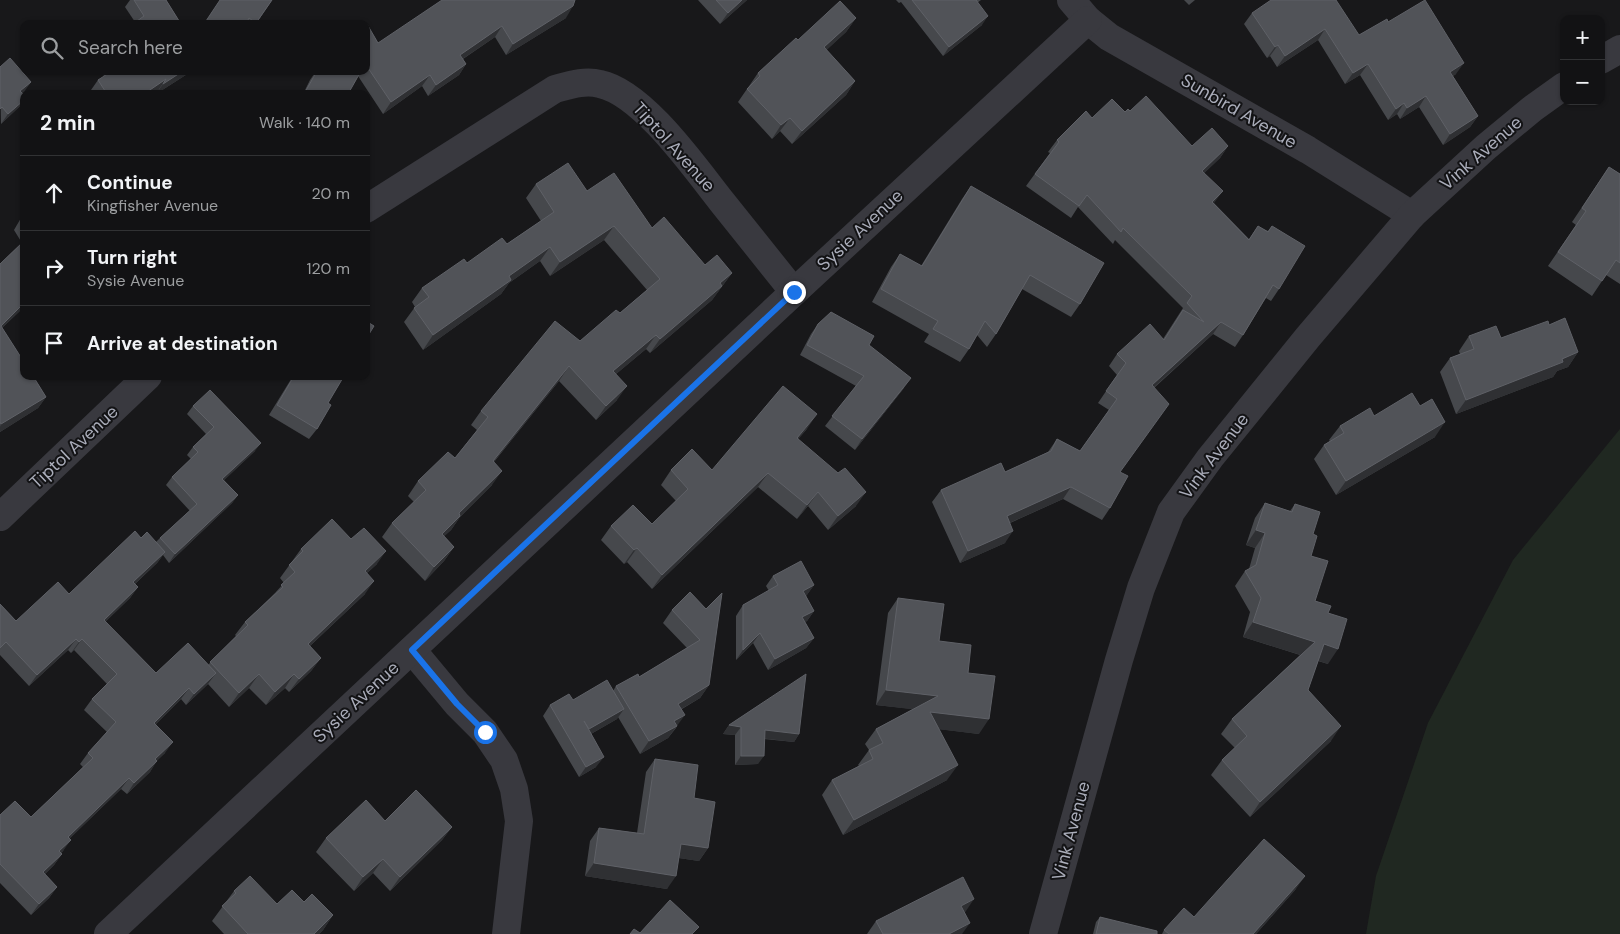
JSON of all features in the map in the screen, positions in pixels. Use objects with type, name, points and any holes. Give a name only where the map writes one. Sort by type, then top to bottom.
[{"type":"street","name":"Sunbird Avenue","points":[[1079,10],[1109,37],[1308,150],[1412,215]]},
{"type":"street","name":"Sysie Avenue","points":[[108,934],[794,292],[1079,10]]},
{"type":"street","points":[[1605,58],[1620,49]]},
{"type":"street","name":"Tiptol Avenue","points":[[370,206],[555,89],[580,82],[601,84],[625,94],[648,113],[689,160],[794,292]]},
{"type":"street","name":"Vink Avenue","points":[[1043,934],[1118,660],[1141,588],[1171,512],[1210,458],[1295,352],[1412,215],[1486,147],[1560,89]]},
{"type":"street","name":"Tiptol Avenue","points":[[0,517],[144,380]]},
{"type":"street","points":[[412,650],[457,704],[485,732],[504,760],[512,782],[520,821],[506,934]]},
{"type":"shaded area","points":[[1620,429],[1620,934],[1366,934],[1376,876],[1428,723],[1513,560]]},
{"type":"building","points":[[134,0],[166,0],[178,20],[138,20],[144,16]]},
{"type":"building","points":[[220,0],[272,0],[258,20],[249,18],[248,20],[207,20]]},
{"type":"building","points":[[442,0],[575,0],[573,6],[513,44],[502,26],[460,55],[466,64],[436,85],[430,75],[391,102],[370,71],[370,29],[378,43]]},
{"type":"building","points":[[716,0],[742,0],[728,13]]},
{"type":"building","points":[[912,0],[976,0],[988,16],[949,47]]},
{"type":"building","points":[[1271,0],[1336,0],[1359,35],[1387,19],[1388,22],[1425,0],[1464,63],[1450,72],[1478,116],[1450,134],[1426,96],[1407,108],[1404,103],[1396,109],[1368,64],[1353,73],[1325,29],[1285,56],[1278,45],[1275,47],[1252,13]]},
{"type":"building","points":[[840,1],[856,18],[824,47],[855,81],[802,131],[790,118],[781,125],[747,89],[760,76],[758,73],[796,38],[798,40]]},
{"type":"building","points":[[10,58],[20,69],[20,75],[25,75],[31,82],[20,90],[20,104],[8,114],[2,107],[0,109],[0,67]]},
{"type":"building","points":[[106,75],[177,75],[163,84],[166,79],[150,90],[104,90],[98,80]]},
{"type":"building","points":[[315,75],[359,75],[350,90],[306,90]]},
{"type":"building","points":[[1146,96],[1192,146],[1212,128],[1228,146],[1202,171],[1223,191],[1212,202],[1249,240],[1258,226],[1268,232],[1272,226],[1305,246],[1279,289],[1273,285],[1243,335],[1221,322],[1152,385],[1169,404],[1120,472],[1128,476],[1110,508],[1071,487],[1007,516],[1013,531],[968,551],[941,490],[1001,463],[1005,472],[1051,451],[1057,439],[1080,451],[1117,399],[1106,391],[1126,363],[1117,354],[1150,324],[1164,340],[1183,310],[1204,322],[1187,303],[1192,296],[1123,228],[1121,232],[1087,195],[1079,206],[1035,174],[1059,142],[1057,140],[1086,111],[1092,118],[1112,99],[1125,112],[1128,109],[1130,111]]},
{"type":"building","points":[[568,163],[587,191],[614,173],[652,228],[664,217],[705,265],[717,255],[732,273],[720,283],[722,286],[660,339],[656,335],[613,371],[627,386],[606,406],[569,366],[493,461],[502,471],[459,513],[460,516],[442,534],[454,547],[434,567],[392,523],[426,490],[418,481],[448,452],[455,458],[488,417],[481,411],[555,321],[580,341],[616,310],[620,313],[660,279],[614,226],[560,262],[550,247],[509,276],[511,280],[433,335],[414,308],[429,297],[422,288],[464,259],[467,263],[502,238],[507,244],[554,212],[536,184]]},
{"type":"building","points":[[1609,167],[1620,174],[1620,263],[1616,260],[1602,281],[1558,252],[1586,211],[1582,208]]},
{"type":"building","points":[[971,186],[1104,263],[1080,304],[1030,275],[996,334],[985,321],[969,349],[933,329],[938,321],[881,289],[900,254],[922,266]]},
{"type":"building","points":[[20,245],[20,307],[1,326],[20,356],[20,380],[35,380],[46,397],[1,424],[0,422],[0,264]]},
{"type":"building","points":[[831,312],[874,336],[869,345],[911,378],[862,439],[832,416],[864,376],[807,345],[818,324]]},
{"type":"building","points":[[1565,318],[1578,352],[1562,359],[1563,362],[1466,400],[1450,358],[1474,349],[1469,336],[1496,326],[1501,338],[1548,321],[1549,325]]},
{"type":"building","points":[[370,324],[374,326],[370,332]]},
{"type":"building","points":[[292,380],[342,380],[328,403],[331,405],[317,429],[277,405]]},
{"type":"building","points":[[783,386],[817,414],[797,438],[838,473],[845,468],[866,492],[838,516],[818,492],[807,505],[768,473],[662,575],[637,548],[634,550],[611,526],[633,505],[652,524],[688,489],[671,470],[692,449],[712,470]]},
{"type":"building","points":[[210,390],[261,443],[222,479],[238,495],[175,554],[160,538],[197,504],[172,477],[198,452],[193,447],[214,427],[193,406]]},
{"type":"building","points":[[1412,393],[1420,406],[1432,399],[1445,422],[1346,481],[1324,445],[1344,433],[1340,426],[1370,408],[1374,416]]},
{"type":"building","points":[[1265,503],[1292,512],[1295,504],[1320,512],[1313,534],[1317,536],[1311,556],[1328,561],[1315,601],[1331,606],[1328,613],[1347,619],[1338,649],[1324,644],[1308,690],[1341,726],[1260,802],[1222,760],[1247,736],[1232,719],[1315,642],[1253,622],[1261,598],[1245,571],[1256,565],[1265,533],[1256,530]]},
{"type":"building","points":[[332,519],[351,539],[364,528],[386,551],[365,571],[374,581],[308,644],[321,658],[299,679],[294,674],[275,692],[259,674],[239,693],[210,662],[248,625],[245,622],[283,587],[281,585],[295,572],[289,565],[303,551],[301,549]]},
{"type":"building","points":[[135,531],[141,538],[147,532],[165,552],[133,582],[138,587],[104,620],[156,673],[188,643],[216,673],[194,694],[189,688],[154,723],[173,742],[155,759],[157,761],[134,783],[129,778],[68,837],[71,840],[59,851],[62,854],[43,872],[57,887],[39,904],[0,864],[0,815],[15,801],[31,817],[93,758],[88,753],[116,722],[92,699],[117,674],[82,639],[79,642],[76,639],[37,675],[6,642],[0,648],[0,604],[16,621],[58,582],[69,594]]},
{"type":"building","points":[[801,561],[814,585],[803,591],[814,611],[802,617],[814,638],[775,659],[760,633],[743,650],[743,605],[778,585],[773,576]]},
{"type":"building","points":[[690,592],[706,609],[722,593],[709,685],[678,704],[685,715],[674,721],[677,726],[649,741],[616,686],[638,674],[639,677],[700,640],[672,610]]},
{"type":"building","points":[[898,598],[944,604],[939,641],[971,645],[968,673],[995,676],[989,719],[930,712],[958,765],[854,820],[832,780],[873,759],[869,750],[883,743],[876,729],[938,696],[886,690]]},
{"type":"building","points":[[806,674],[799,734],[765,730],[764,756],[741,756],[741,727],[729,725]]},
{"type":"building","points":[[607,680],[624,709],[589,729],[584,721],[604,757],[586,767],[550,705],[569,694],[573,700]]},
{"type":"building","points":[[655,759],[698,765],[694,798],[715,802],[708,848],[681,844],[676,876],[594,863],[599,828],[644,834]]},
{"type":"building","points":[[416,790],[452,827],[400,877],[383,859],[363,877],[326,838],[366,800],[385,821]]},
{"type":"building","points":[[1264,839],[1305,876],[1253,934],[1169,934],[1164,930],[1184,908],[1194,917]]},
{"type":"building","points":[[250,876],[277,904],[292,890],[304,902],[312,894],[333,915],[314,934],[248,934],[222,906]]},
{"type":"building","points":[[963,877],[974,899],[961,906],[970,923],[949,934],[883,934],[876,921]]},
{"type":"building","points":[[670,900],[699,927],[692,934],[630,934],[634,929],[640,933]]},
{"type":"building","points":[[1100,917],[1157,931],[1157,934],[1096,934]]},
{"type":"route","points":[[485,732],[457,704],[412,650],[794,292]]}]
